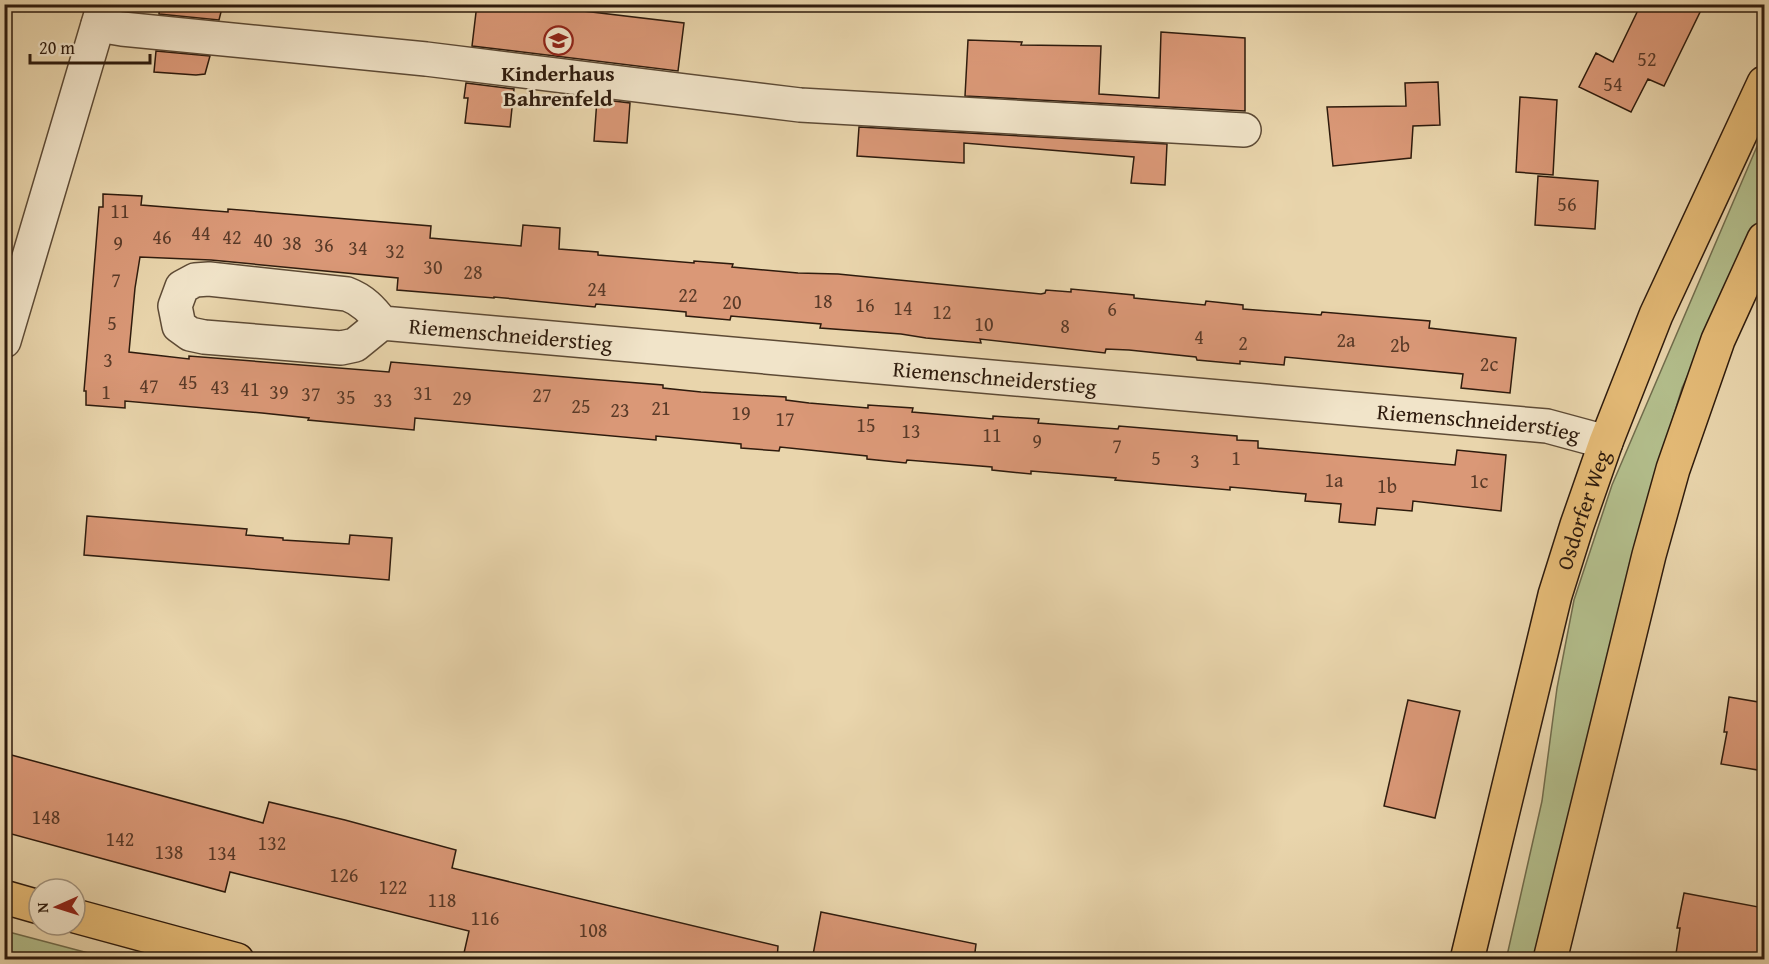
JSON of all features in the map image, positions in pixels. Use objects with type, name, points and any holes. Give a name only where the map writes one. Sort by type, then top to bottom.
[{"type":"main road","name":"Osdorfer Weg","points":[[1467,960],[1555,595],[1606,442],[1656,315],[1764,83]]},
{"type":"main road","points":[[1550,960],[1648,555],[1673,469],[1718,340],[1764,239]]},
{"type":"main road","points":[[4,897],[27,904]]},
{"type":"main road","points":[[87,919],[237,960]]},
{"type":"street","points":[[4,341],[101,15],[122,29],[516,69],[800,105],[1244,130]]},
{"type":"street","name":"Riemenschneiderstieg","points":[[382,323],[355,345],[341,348],[204,337],[190,334],[179,326],[175,306],[182,287],[195,280],[209,279],[347,294],[359,298],[382,323],[1547,426],[1606,442]]},
{"type":"green space","points":[[1764,130],[1764,209],[1682,388],[1635,543],[1537,959],[1506,960],[1542,801],[1557,688],[1574,600],[1612,485]]},
{"type":"green space","points":[[5,931],[111,959],[5,959]]},
{"type":"building","points":[[160,4],[223,4],[219,20],[159,14]]},
{"type":"building","name":"Kinderhaus Bahrenfeld","points":[[477,4],[524,4],[684,23],[678,71],[472,46]]},
{"type":"building","points":[[1641,4],[1704,4],[1664,86],[1648,79],[1631,112],[1579,87],[1596,53],[1613,62]]},
{"type":"building","points":[[1161,32],[1245,38],[1245,111],[965,96],[968,40],[1022,42],[1021,45],[1101,46],[1099,94],[1159,98]]},
{"type":"building","points":[[156,51],[210,56],[205,74],[154,72]]},
{"type":"building","points":[[1438,82],[1440,125],[1413,126],[1411,158],[1333,166],[1327,107],[1406,106],[1405,83]]},
{"type":"building","points":[[466,83],[514,89],[510,127],[465,123],[468,98],[464,98]]},
{"type":"building","points":[[1520,97],[1557,100],[1553,175],[1516,172]]},
{"type":"building","points":[[597,99],[630,103],[627,143],[594,141]]},
{"type":"building","points":[[859,127],[1167,144],[1165,185],[1131,183],[1134,157],[964,143],[964,163],[857,156]]},
{"type":"building","points":[[1538,176],[1598,181],[1595,229],[1535,225]]},
{"type":"building","points":[[103,194],[142,196],[141,205],[228,212],[228,209],[431,226],[430,238],[521,246],[523,225],[560,228],[559,249],[598,252],[598,255],[733,264],[732,267],[838,274],[1041,294],[1046,290],[1071,292],[1071,289],[1205,305],[1206,301],[1243,305],[1243,309],[1321,315],[1322,312],[1430,321],[1429,328],[1516,338],[1510,393],[1461,388],[1463,374],[1285,357],[1284,365],[1240,361],[1240,364],[1129,350],[1106,349],[1105,353],[980,339],[981,343],[820,328],[821,324],[731,316],[730,320],[686,316],[686,312],[665,310],[596,304],[595,307],[397,290],[398,278],[211,260],[140,257],[129,352],[189,359],[189,356],[389,372],[391,362],[663,385],[663,388],[701,392],[786,397],[786,400],[809,403],[868,408],[868,405],[913,408],[912,412],[993,419],[993,416],[1039,419],[1038,423],[1118,429],[1119,426],[1237,436],[1237,440],[1258,441],[1258,448],[1455,465],[1457,450],[1506,455],[1501,511],[1413,501],[1412,511],[1377,508],[1375,525],[1339,522],[1341,504],[1305,501],[1306,494],[1230,487],[1230,490],[1031,471],[1031,474],[992,470],[992,467],[907,460],[906,463],[867,459],[867,456],[780,447],[779,451],[741,448],[741,444],[656,436],[656,440],[415,418],[414,430],[125,401],[125,408],[86,405],[86,391],[84,391],[99,207],[103,207]]},
{"type":"building","points":[[87,516],[247,529],[246,535],[283,538],[283,540],[349,544],[350,535],[392,538],[389,580],[84,555]]},
{"type":"building","points":[[1729,697],[1764,703],[1764,771],[1721,764],[1727,732],[1724,732]]},
{"type":"building","points":[[1408,700],[1460,711],[1435,818],[1384,806]]},
{"type":"building","points":[[4,753],[263,823],[269,802],[345,820],[456,850],[452,868],[778,946],[777,960],[493,960],[464,953],[469,931],[230,872],[225,892],[4,832]]},
{"type":"building","points":[[1684,893],[1764,908],[1764,960],[1675,960],[1680,928],[1677,928]]},
{"type":"building","points":[[821,912],[976,944],[974,960],[812,960]]},
{"type":"place","name":"Kinderhaus Bahrenfeld","points":[[558,41]]}]
